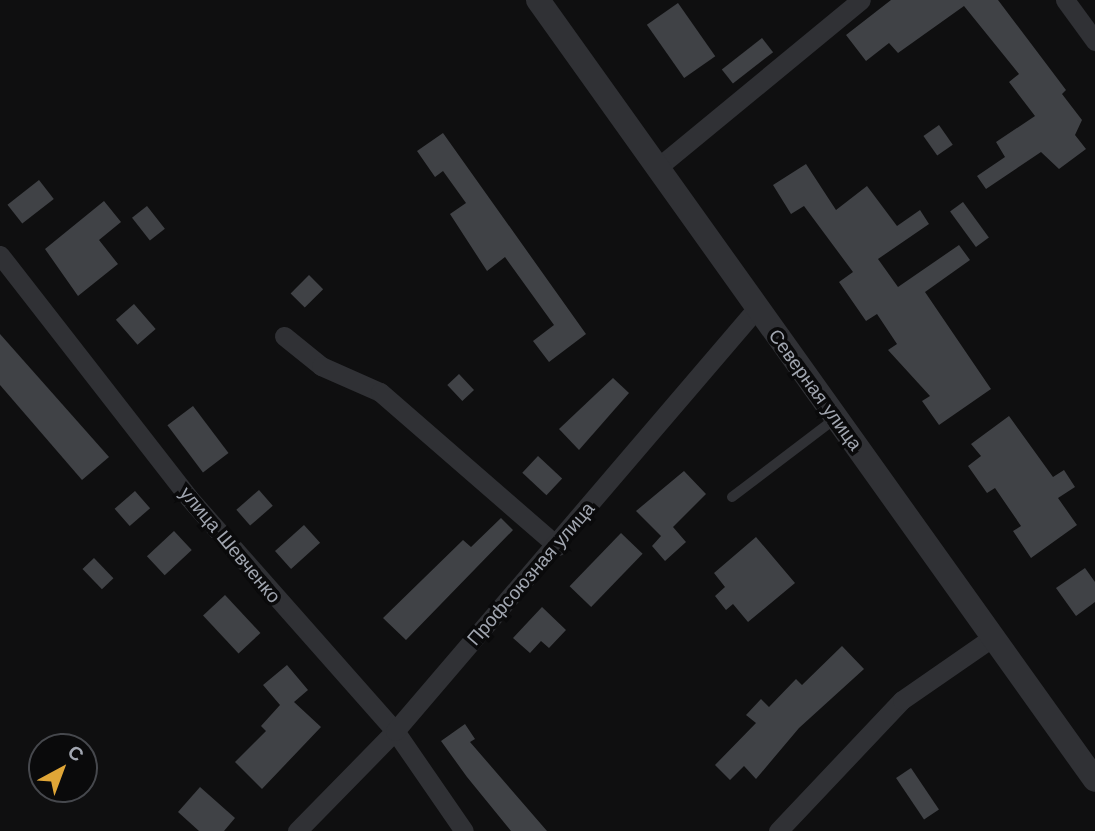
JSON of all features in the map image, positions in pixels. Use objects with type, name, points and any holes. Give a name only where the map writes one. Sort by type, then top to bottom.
[{"type":"street","name":"Северная улица","points":[[538,0],[756,309],[836,417],[990,639],[1095,780]]},
{"type":"street","points":[[657,168],[861,0]]},
{"type":"street","points":[[1065,0],[1095,41]]},
{"type":"street","name":"улица Шевченко","points":[[0,255],[189,498],[395,731],[464,831]]},
{"type":"street","name":"Профсоюзная улица","points":[[297,831],[395,731],[756,309]]},
{"type":"street","points":[[284,336],[321,366],[380,392],[556,546]]},
{"type":"street","points":[[778,831],[902,700],[990,639]]},
{"type":"lane","points":[[732,497],[836,417]]},
{"type":"building","points":[[891,0],[998,0],[1066,90],[1062,94],[1082,120],[1075,135],[1086,149],[1059,169],[1041,152],[986,189],[977,176],[1005,157],[996,142],[1035,116],[1009,82],[1019,74],[964,6],[898,53],[889,43],[866,61],[846,35]]},
{"type":"building","points":[[678,3],[715,56],[684,78],[647,25]]},
{"type":"building","points":[[762,38],[773,52],[733,84],[722,69]]},
{"type":"building","points":[[939,125],[953,145],[937,156],[923,136]]},
{"type":"building","points":[[443,133],[586,334],[549,362],[533,341],[554,325],[505,257],[487,271],[450,214],[466,203],[443,171],[435,177],[417,151]]},
{"type":"building","points":[[806,164],[836,210],[867,186],[897,226],[920,210],[929,224],[878,259],[898,287],[959,245],[970,260],[925,292],[991,389],[939,425],[922,401],[930,396],[888,350],[897,344],[877,314],[866,321],[839,282],[853,272],[804,206],[791,214],[773,185]]},
{"type":"building","points":[[39,180],[54,199],[22,224],[7,205]]},
{"type":"building","points":[[104,201],[121,222],[99,240],[118,264],[78,296],[45,249]]},
{"type":"building","points":[[963,202],[989,238],[976,247],[950,211]]},
{"type":"building","points":[[147,206],[165,229],[150,241],[132,218]]},
{"type":"building","points":[[309,275],[323,289],[305,308],[291,293]]},
{"type":"building","points":[[134,304],[156,329],[138,345],[116,320]]},
{"type":"building","points":[[0,334],[109,457],[82,480],[0,385]]},
{"type":"building","points":[[459,374],[474,390],[462,401],[447,385]]},
{"type":"building","points":[[613,378],[629,393],[579,450],[559,429]]},
{"type":"building","points":[[193,406],[229,453],[203,472],[167,425]]},
{"type":"building","points":[[1009,416],[1053,477],[1064,470],[1075,487],[1058,498],[1077,525],[1031,558],[1013,531],[1021,526],[995,488],[987,493],[968,466],[981,456],[971,444]]},
{"type":"building","points":[[538,456],[562,479],[546,495],[522,473]]},
{"type":"building","points":[[684,471],[706,494],[673,527],[686,542],[665,561],[652,546],[661,536],[636,511]]},
{"type":"building","points":[[259,490],[273,506],[250,526],[236,510]]},
{"type":"building","points":[[135,491],[150,508],[130,526],[115,509]]},
{"type":"building","points":[[501,518],[513,530],[406,640],[383,618],[463,540],[471,547]]},
{"type":"building","points":[[304,525],[320,543],[291,569],[275,551]]},
{"type":"building","points":[[174,531],[192,550],[165,575],[147,556]]},
{"type":"building","points":[[621,533],[643,554],[591,607],[570,586]]},
{"type":"building","points":[[756,537],[795,583],[748,622],[733,604],[726,610],[715,596],[725,587],[714,573]]},
{"type":"building","points":[[94,558],[113,578],[102,589],[82,569]]},
{"type":"building","points":[[1085,568],[1095,582],[1095,602],[1076,616],[1056,588]]},
{"type":"building","points":[[225,595],[260,633],[239,653],[203,615]]},
{"type":"building","points":[[542,607],[566,630],[549,648],[541,641],[530,653],[513,638]]},
{"type":"building","points":[[842,646],[864,669],[799,728],[756,779],[744,766],[730,780],[715,765],[756,723],[746,715],[761,699],[769,707],[796,679],[802,685]]},
{"type":"building","points":[[287,665],[308,690],[294,702],[321,727],[262,789],[235,762],[266,731],[261,726],[280,705],[263,685]]},
{"type":"building","points":[[465,724],[475,739],[470,742],[547,831],[511,831],[467,777],[441,741]]},
{"type":"building","points":[[911,768],[939,809],[924,820],[896,778]]},
{"type":"building","points":[[200,787],[235,818],[224,831],[199,831],[178,812]]}]
